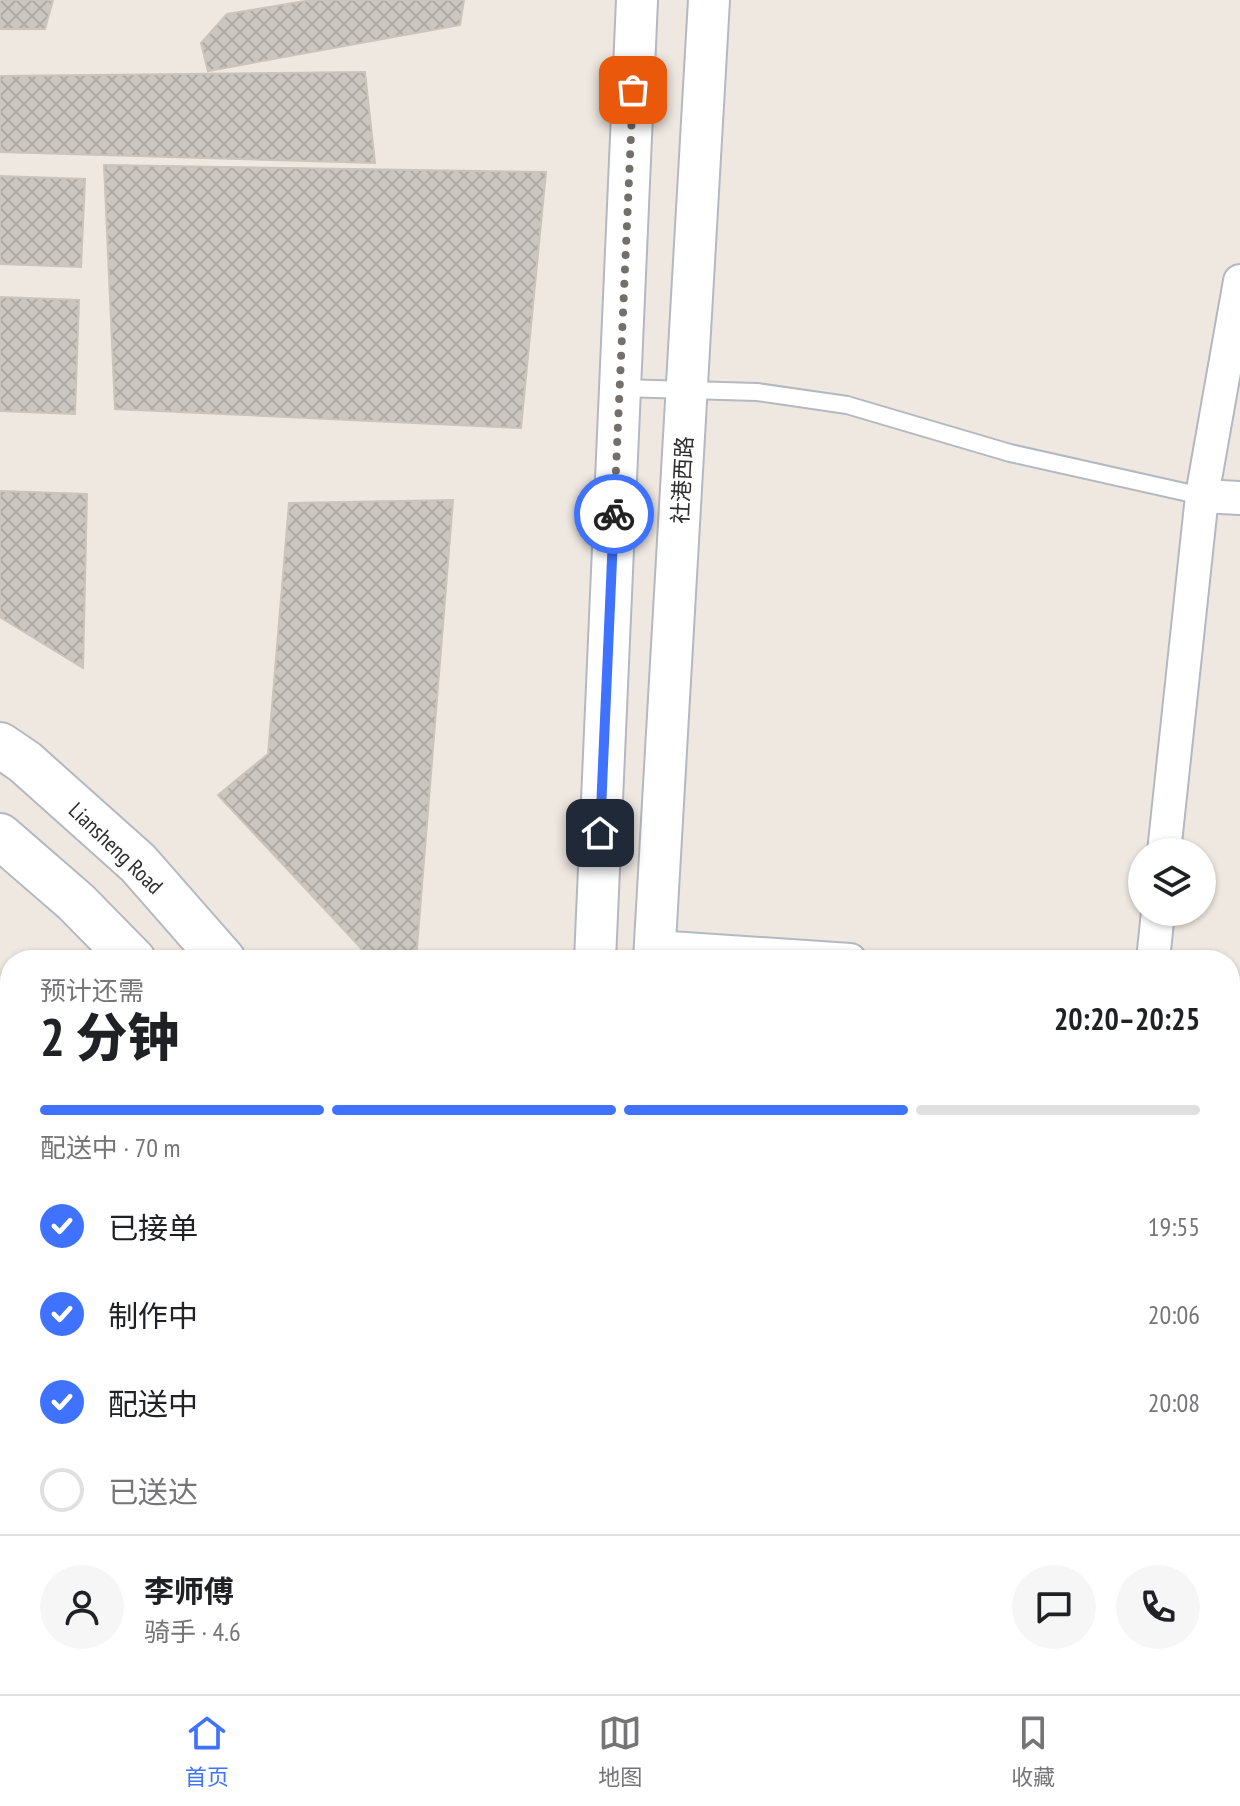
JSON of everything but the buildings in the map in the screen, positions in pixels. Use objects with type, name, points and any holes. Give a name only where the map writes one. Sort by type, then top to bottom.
[{"type":"main road","name":"Liansheng Road","points":[[0,745],[25,762],[138,863],[214,950]]},
{"type":"main road","points":[[0,836],[76,902],[123,950]]},
{"type":"street","points":[[595,950],[637,0]]},
{"type":"street","name":"社港西路","points":[[655,950],[709,0]]},
{"type":"street","points":[[1165,838],[1202,496],[1240,281]]},
{"type":"street","points":[[1202,496],[1240,498]]},
{"type":"street","points":[[1154,950],[1157,926]]},
{"type":"lane","points":[[619,388],[757,392],[847,405],[1010,453],[1202,496]]},
{"type":"way so far","points":[[614,514],[633,90]]},
{"type":"route","points":[[600,833],[614,514]]}]
